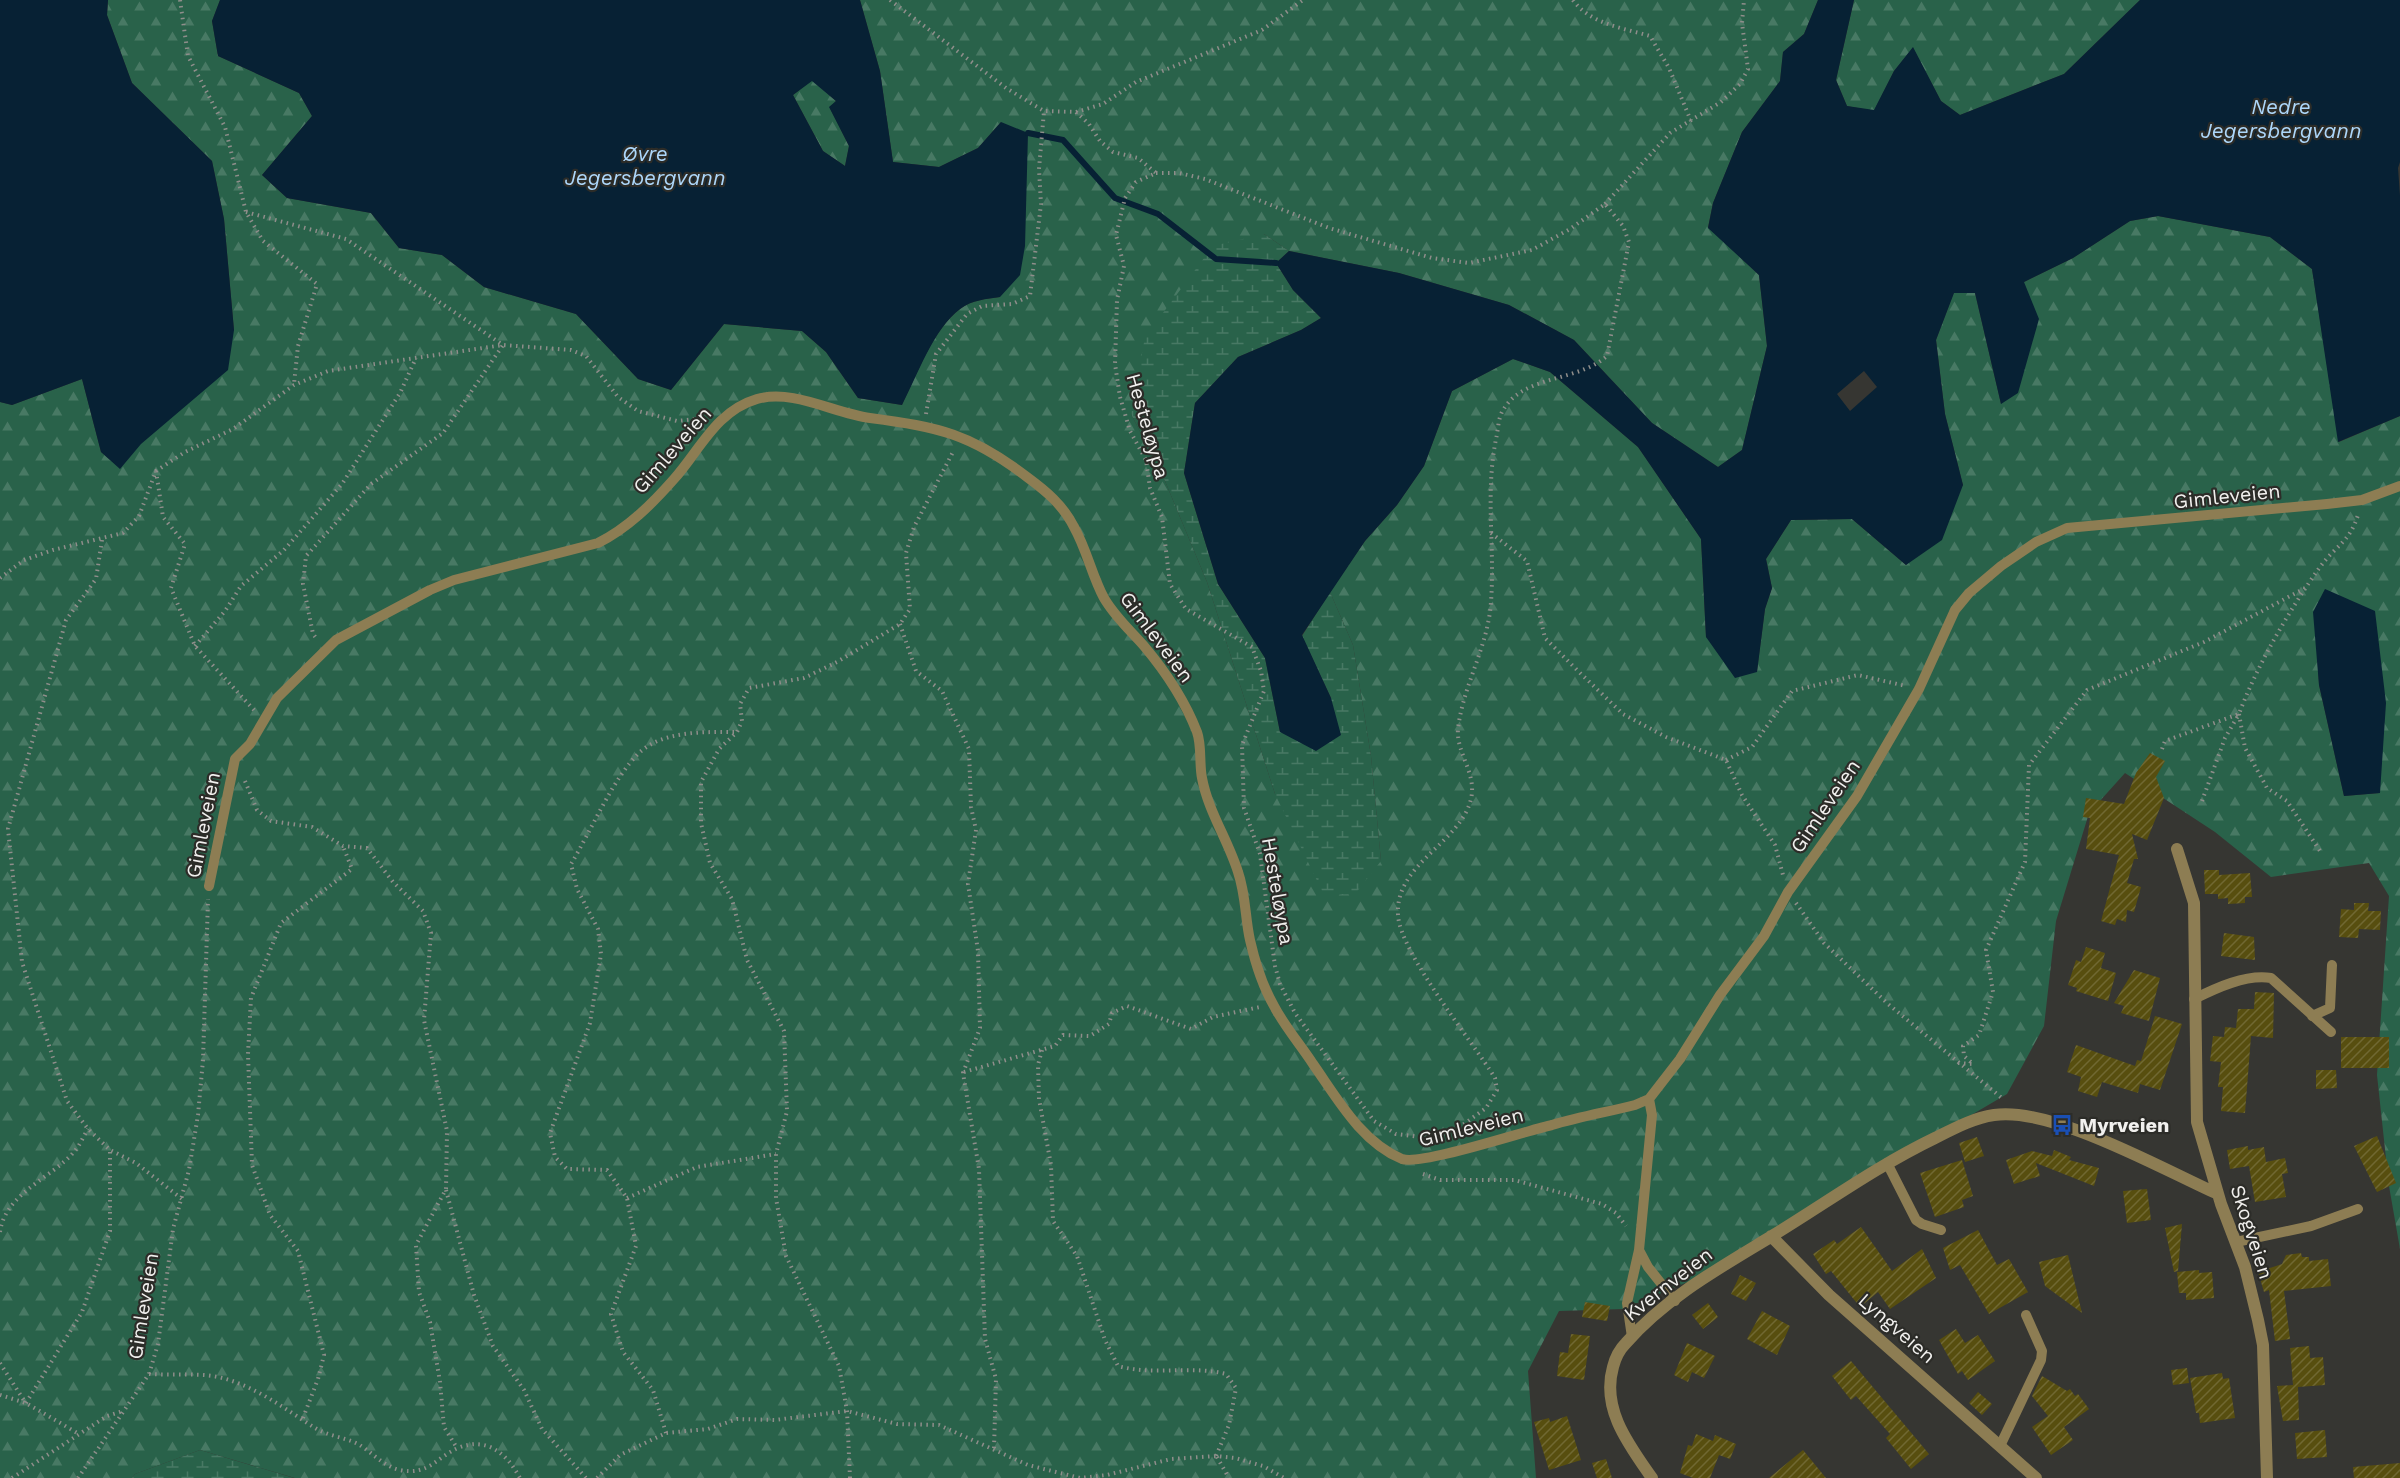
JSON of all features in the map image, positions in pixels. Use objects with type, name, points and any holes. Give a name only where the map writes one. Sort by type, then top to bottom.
[{"type":"street","name":"Skogveien","points":[[2177,849],[2194,903],[2197,1122],[2218,1194],[2252,1293],[2263,1345],[2267,1478]]},
{"type":"street","points":[[1771,1236],[1887,1163],[1959,1126],[1994,1115],[2025,1116],[2101,1140],[2218,1194]]},
{"type":"street","name":"Kvernveien","points":[[1652,1478],[1621,1431],[1610,1397],[1614,1364],[1623,1345],[1704,1278],[1771,1236]]},
{"type":"street","name":"Lyngveien","points":[[1771,1236],[1829,1295],[2036,1478]]},
{"type":"lane","name":"Gimleveien","points":[[209,886],[235,759],[250,744],[277,698],[326,649],[371,619],[438,586],[515,562],[598,543],[617,534],[674,478],[701,441],[728,414],[757,399],[779,396],[856,416],[924,427],[962,436],[995,452],[1050,494],[1061,507],[1073,524],[1105,600],[1117,618],[1145,647],[1181,699],[1198,735],[1202,778],[1238,871],[1245,894],[1249,938],[1272,1004],[1295,1040],[1363,1131],[1379,1146],[1406,1161],[1439,1156],[1482,1142],[1635,1106],[1648,1099],[1680,1059],[1720,995],[1764,936],[1788,892],[1857,796],[1919,689],[1929,670],[1934,651],[1955,610],[2001,566],[2054,533],[2067,528],[2196,518],[2362,500],[2400,486]]},
{"type":"lane","points":[[2312,1016],[2330,1008],[2332,965]]},
{"type":"lane","points":[[2194,999],[2208,992],[2259,976],[2271,978],[2331,1032]]},
{"type":"lane","points":[[1632,1337],[1627,1303],[1639,1250],[1652,1115],[1648,1099]]},
{"type":"lane","points":[[1887,1163],[1916,1220],[1941,1230]]},
{"type":"lane","points":[[2236,1242],[2311,1226],[2358,1209]]},
{"type":"lane","points":[[1639,1250],[1648,1267],[1675,1300]]},
{"type":"lane","points":[[2000,1446],[2041,1360],[2042,1351],[2026,1315]]},
{"type":"path","points":[[180,0],[188,56],[225,127],[246,212],[263,241],[317,284],[298,346],[294,385]]},
{"type":"path","points":[[890,0],[1006,88],[1044,111],[1076,112],[1103,104],[1136,82],[1262,30],[1303,0]]},
{"type":"path","points":[[1573,0],[1581,11],[1596,19],[1650,36],[1669,68],[1691,121]]},
{"type":"path","points":[[1076,112],[1089,124],[1100,141],[1113,152],[1138,158],[1156,173],[1179,173],[1205,179],[1329,228],[1432,258],[1469,263],[1532,250],[1570,229],[1605,204],[1670,133],[1721,102],[1740,84],[1748,69],[1742,23],[1744,0]]},
{"type":"path","points":[[924,427],[936,354],[967,314],[982,306],[1012,304],[1030,296],[1041,204],[1039,169],[1044,111]]},
{"type":"path","name":"Hesteløypa","points":[[1156,173],[1136,182],[1125,198],[1116,235],[1124,266],[1117,300],[1115,364],[1120,397],[1130,431],[1146,460],[1150,488],[1162,517],[1170,584],[1186,609],[1252,647],[1261,671],[1264,691],[1242,746],[1244,808],[1260,855],[1275,966],[1280,984],[1295,1012],[1374,1121],[1396,1134],[1429,1138],[1454,1132],[1486,1108],[1497,1090],[1495,1078],[1483,1058],[1414,956],[1398,918],[1398,899],[1413,872],[1464,817],[1471,799],[1473,779],[1458,731],[1464,700],[1487,633],[1491,602],[1490,471],[1501,413],[1513,398],[1528,386],[1556,381],[1588,368],[1607,356],[1629,242],[1623,226],[1605,204]]},
{"type":"path","points":[[246,212],[346,239],[503,345]]},
{"type":"path","points":[[326,649],[313,634],[303,584],[306,556],[371,484],[443,433],[503,345]]},
{"type":"path","points":[[0,579],[24,560],[52,550],[102,540],[123,533],[139,516],[156,471],[185,452],[233,429],[294,385],[328,371],[503,345],[572,350],[586,356],[618,397],[638,411],[677,421],[728,414]]},
{"type":"path","points":[[195,646],[225,611],[241,586],[284,550],[342,484],[400,393],[416,358]]},
{"type":"path","points":[[850,1478],[847,1411],[839,1366],[786,1256],[776,1198],[776,1154],[787,1111],[784,1031],[747,960],[732,899],[710,863],[701,823],[701,782],[719,749],[738,732],[742,721],[740,704],[749,688],[804,678],[837,662],[900,624],[910,609],[906,553],[914,527],[962,436]]},
{"type":"path","points":[[156,471],[163,517],[185,544],[171,588],[195,646],[262,720]]},
{"type":"path","points":[[2202,801],[2225,738],[2240,714],[2246,695],[2272,646],[2321,566],[2352,532],[2362,500]]},
{"type":"path","points":[[1490,533],[1527,561],[1545,638],[1623,714],[1666,737],[1726,760],[1742,795],[1775,845],[1788,892],[1824,944],[1888,1004],[1957,1063],[2025,1116]]},
{"type":"path","points":[[102,540],[96,579],[66,620],[8,829],[22,962],[67,1101],[88,1129],[110,1150],[136,1163],[182,1199]]},
{"type":"path","points":[[1957,1063],[1972,1064],[1964,1056],[1963,1046],[1979,1035],[1993,992],[1986,950],[2025,862],[2029,765],[2087,690],[2204,642],[2309,586]]},
{"type":"path","points":[[900,624],[916,671],[942,691],[969,748],[970,807],[976,830],[968,884],[978,951],[980,1028],[963,1072],[979,1168],[985,1339],[996,1379],[994,1449]]},
{"type":"path","points":[[1726,760],[1752,747],[1792,692],[1858,675],[1919,689]]},
{"type":"path","points":[[2162,749],[2165,741],[2240,714]]},
{"type":"path","points":[[2240,714],[2245,748],[2267,788],[2287,801],[2320,850]]},
{"type":"path","points":[[666,1432],[653,1390],[623,1352],[611,1314],[636,1246],[627,1198],[607,1170],[567,1169],[555,1157],[550,1133],[590,1023],[601,954],[598,929],[578,889],[571,864],[621,776],[640,752],[662,740],[696,732],[738,732]]},
{"type":"path","points":[[235,759],[257,810],[271,821],[312,827],[343,846],[367,848],[393,882],[423,911],[431,933],[424,1020],[447,1131],[446,1189],[474,1295],[494,1346],[524,1390],[542,1429],[586,1478]]},
{"type":"path","points":[[303,1418],[318,1379],[324,1355],[298,1251],[270,1215],[252,1165],[248,1054],[251,998],[281,923],[352,868],[343,846]]},
{"type":"path","name":"Gimleveien","points":[[78,1478],[149,1374],[159,1335],[173,1230],[182,1199],[201,1085],[209,886]]},
{"type":"path","points":[[963,1072],[1055,1046],[1064,1035],[1090,1036],[1109,1024],[1112,1013],[1127,1006],[1191,1029],[1213,1017],[1272,1004]]},
{"type":"path","points":[[1042,1050],[1038,1065],[1039,1099],[1051,1165],[1053,1221],[1077,1256],[1105,1340],[1118,1366],[1133,1370],[1205,1369],[1226,1374],[1236,1388],[1229,1425],[1216,1456]]},
{"type":"path","points":[[0,1232],[1,1225],[22,1193],[73,1154],[88,1129]]},
{"type":"path","points":[[26,1403],[82,1312],[110,1231],[110,1150]]},
{"type":"path","points":[[627,1198],[697,1167],[776,1154]]},
{"type":"path","points":[[1406,1161],[1420,1173],[1440,1180],[1514,1180],[1602,1204],[1625,1223],[1630,1238],[1639,1250]]},
{"type":"path","points":[[446,1189],[416,1245],[419,1292],[430,1322],[440,1382],[444,1427],[457,1448]]},
{"type":"path","points":[[0,1363],[26,1403]]},
{"type":"path","points":[[149,1374],[206,1375],[246,1387],[303,1418],[316,1428],[358,1444],[375,1457],[399,1470],[417,1471],[436,1464],[457,1448],[480,1444],[495,1448],[511,1461],[520,1478]]},
{"type":"path","points":[[0,1395],[26,1403],[80,1434]]},
{"type":"path","points":[[12,1478],[107,1416],[124,1411]]},
{"type":"path","points":[[597,1478],[620,1455],[666,1432],[708,1429],[736,1419],[775,1420],[847,1411],[897,1424],[939,1425],[1028,1465],[1080,1478],[1107,1475],[1171,1459],[1216,1456],[1235,1458],[1263,1466],[1284,1478]]},
{"type":"path","points":[[1216,1456],[1228,1478]]},
{"type":"path","points":[[85,1468],[86,1478]]},
{"type":"path","points":[[417,1471],[418,1478]]},
{"type":"green space","points":[[108,0],[220,0],[212,21],[218,56],[299,93],[312,116],[262,175],[287,198],[371,213],[399,248],[442,255],[484,287],[576,314],[638,379],[671,390],[724,324],[802,331],[826,352],[858,398],[902,405],[934,340],[951,317],[969,304],[1000,297],[1001,122],[978,148],[939,167],[893,162],[880,71],[860,0],[1818,0],[1804,34],[1783,52],[1780,81],[1742,132],[1713,203],[1708,227],[1759,275],[1767,346],[1742,450],[1718,467],[1652,423],[1574,340],[1509,305],[1399,273],[1289,251],[1264,234],[1131,414],[1165,481],[1207,582],[1275,794],[1381,861],[1371,756],[1353,645],[1330,592],[1365,541],[1397,505],[1424,466],[1452,391],[1513,359],[1550,372],[1638,447],[1701,539],[1706,637],[1757,671],[1765,609],[1772,588],[1766,559],[1791,520],[1852,519],[1906,565],[1963,485],[1945,414],[1936,340],[1954,292],[1975,293],[2001,404],[2024,282],[2073,258],[2130,221],[2158,216],[2270,237],[2312,269],[2339,442],[2400,416],[2400,1249],[2389,1186],[2377,1075],[2389,896],[2369,863],[2271,877],[2215,832],[2125,773],[2089,813],[2056,921],[2044,1026],[2007,1094],[1721,1268],[1623,1309],[1559,1311],[1528,1371],[1536,1478],[295,1478],[200,1450],[135,1474],[132,1478],[0,1478],[0,402],[12,405],[82,379],[101,452],[120,468],[234,330],[224,219],[212,161],[132,83],[107,15]],"holes":[[[2317,651],[2380,793],[2344,796],[2319,685]]]},
{"type":"green space","points":[[1854,0],[2140,0],[2064,74],[1960,115],[1941,101],[1913,48],[1894,71],[1874,111],[1847,106],[1836,80]]},
{"type":"green space","points":[[812,80],[836,101],[830,108],[849,146],[845,166],[823,151],[793,95]]},
{"type":"green space","points":[[1264,234],[1289,251],[1276,263],[1293,290],[1321,318],[1301,330],[1238,357],[1195,403],[1184,473],[1218,584],[1265,658],[1280,732],[1331,698],[1302,636],[1330,592],[1353,645],[1371,756],[1381,861],[1355,894],[1324,895],[1275,794],[1207,582],[1165,481],[1131,414],[1145,337],[1213,246]]},
{"type":"green space","points":[[200,1450],[294,1478],[132,1478],[135,1474]]},
{"type":"water","points":[[0,0],[108,0],[107,15],[132,83],[212,161],[224,219],[234,330],[228,370],[141,444],[120,469],[101,452],[82,379],[12,405],[0,402]]},
{"type":"water","name":"Øvre Jegersbergvann","points":[[220,0],[860,0],[880,71],[893,162],[939,167],[978,148],[1001,122],[1028,133],[1025,246],[1020,275],[1000,297],[969,304],[951,317],[934,340],[902,405],[858,398],[826,352],[802,331],[724,324],[671,390],[638,379],[576,314],[484,287],[442,255],[399,248],[371,213],[287,198],[262,175],[312,116],[299,93],[218,56],[212,21]],"holes":[[[812,81],[836,101],[829,107],[849,146],[845,166],[823,151],[793,95]]]},
{"type":"water","name":"Nedre Jegersbergvann","points":[[1818,0],[1854,0],[1836,80],[1847,106],[1874,110],[1894,71],[1913,47],[1941,101],[1960,115],[2064,74],[2140,0],[2400,0],[2400,162],[2398,168],[2400,416],[2338,442],[2312,269],[2270,237],[2158,216],[2130,221],[2073,258],[2024,282],[2039,319],[2018,393],[2001,404],[1975,293],[1954,293],[1936,340],[1945,414],[1963,485],[1942,540],[1906,565],[1852,519],[1791,520],[1766,559],[1772,588],[1765,609],[1757,672],[1735,678],[1706,637],[1701,539],[1638,447],[1550,372],[1513,359],[1452,391],[1424,466],[1397,505],[1365,541],[1302,635],[1331,698],[1341,735],[1316,751],[1280,732],[1265,658],[1218,584],[1184,473],[1195,403],[1238,357],[1301,330],[1321,318],[1293,290],[1276,263],[1289,251],[1399,273],[1509,305],[1574,340],[1652,423],[1718,467],[1742,450],[1767,346],[1759,275],[1708,228],[1713,203],[1742,132],[1780,81],[1783,52],[1804,34]],"holes":[[[1864,371],[1877,387],[1850,411],[1837,394]]]},
{"type":"water","points":[[2325,589],[2375,611],[2386,703],[2380,793],[2344,796],[2319,685],[2313,612]]},
{"type":"building","points":[[2150,753],[2165,761],[2156,777],[2164,798],[2147,840],[2132,834],[2138,859],[2134,859],[2127,883],[2141,887],[2134,912],[2127,910],[2126,922],[2117,919],[2115,925],[2101,921],[2119,855],[2086,849],[2090,818],[2083,817],[2086,798],[2124,804],[2136,773]]},
{"type":"building","points":[[2204,870],[2219,870],[2219,875],[2250,873],[2252,897],[2245,897],[2245,903],[2228,904],[2228,898],[2218,899],[2218,894],[2205,894]]},
{"type":"building","points":[[2354,903],[2369,903],[2368,911],[2381,911],[2380,930],[2359,929],[2358,938],[2339,937],[2341,909],[2354,910]]},
{"type":"building","points":[[2224,933],[2254,937],[2255,960],[2221,956]]},
{"type":"building","points":[[2086,947],[2105,953],[2101,968],[2116,973],[2108,1001],[2076,991],[2077,988],[2068,985],[2076,960],[2081,962]]},
{"type":"building","points":[[2134,970],[2160,978],[2149,1021],[2121,1013],[2124,1006],[2114,1003]]},
{"type":"building","points":[[2255,992],[2274,993],[2273,1038],[2251,1036],[2245,1113],[2221,1111],[2223,1087],[2218,1087],[2221,1062],[2210,1061],[2213,1036],[2224,1037],[2225,1027],[2236,1028],[2238,1009],[2254,1009]]},
{"type":"building","points":[[2155,1016],[2182,1024],[2160,1090],[2140,1084],[2138,1093],[2102,1082],[2097,1097],[2078,1091],[2081,1077],[2067,1072],[2076,1045],[2135,1066],[2137,1060],[2141,1061]]},
{"type":"building","points":[[2341,1037],[2389,1037],[2389,1068],[2341,1068]]},
{"type":"building","points":[[2316,1070],[2336,1070],[2337,1088],[2316,1089]]},
{"type":"building","points":[[2377,1136],[2396,1183],[2377,1192],[2354,1146]]},
{"type":"building","points":[[1977,1137],[1984,1156],[1965,1162],[1959,1143]]},
{"type":"building","points":[[2248,1146],[2248,1150],[2264,1147],[2266,1162],[2285,1158],[2288,1173],[2282,1174],[2286,1197],[2255,1202],[2249,1166],[2230,1169],[2227,1150]]},
{"type":"building","points":[[2054,1150],[2071,1157],[2069,1160],[2099,1168],[2094,1186],[2036,1163],[2040,1176],[2014,1184],[2006,1160],[2032,1151],[2052,1156]]},
{"type":"building","points":[[1962,1160],[1973,1196],[1962,1200],[1964,1207],[1935,1217],[1920,1173]]},
{"type":"building","points":[[2147,1189],[2151,1220],[2127,1223],[2123,1191]]},
{"type":"building","points":[[2182,1224],[2178,1271],[2174,1272],[2165,1228]]},
{"type":"building","points":[[1861,1227],[1892,1271],[1922,1249],[1936,1278],[1890,1309],[1878,1292],[1860,1307],[1831,1271],[1826,1274],[1813,1254],[1834,1240],[1837,1244]]},
{"type":"building","points":[[1978,1230],[1997,1265],[2009,1259],[2028,1292],[1989,1314],[1960,1265],[1950,1270],[1943,1248]]},
{"type":"building","points":[[2301,1253],[2302,1257],[2309,1257],[2309,1261],[2328,1259],[2331,1286],[2284,1291],[2290,1339],[2275,1341],[2269,1290],[2264,1292],[2258,1272],[2282,1264],[2286,1255]]},
{"type":"building","points":[[2068,1255],[2082,1313],[2045,1286],[2039,1262]]},
{"type":"building","points":[[2199,1270],[2199,1273],[2212,1272],[2214,1298],[2186,1300],[2186,1293],[2179,1293],[2177,1272]]},
{"type":"building","points":[[1740,1275],[1756,1283],[1746,1301],[1731,1294]]},
{"type":"building","points":[[1585,1302],[1610,1306],[1607,1321],[1582,1317]]},
{"type":"building","points":[[1708,1303],[1718,1317],[1703,1329],[1692,1315]]},
{"type":"building","points":[[1762,1311],[1790,1326],[1777,1355],[1747,1339]]},
{"type":"building","points":[[1956,1329],[1965,1343],[1978,1335],[1995,1361],[1968,1380],[1962,1371],[1958,1374],[1939,1340]]},
{"type":"building","points":[[1571,1334],[1590,1336],[1584,1380],[1557,1376],[1560,1352],[1568,1353]]},
{"type":"building","points":[[1687,1343],[1715,1356],[1704,1378],[1692,1372],[1688,1382],[1674,1375]]},
{"type":"building","points":[[2309,1346],[2310,1358],[2323,1357],[2325,1385],[2298,1387],[2299,1420],[2283,1421],[2277,1386],[2293,1385],[2290,1348]]},
{"type":"building","points":[[1851,1361],[1929,1454],[1911,1469],[1886,1438],[1890,1434],[1856,1396],[1851,1400],[1832,1376]]},
{"type":"building","points":[[2187,1368],[2189,1383],[2173,1385],[2171,1370]]},
{"type":"building","points":[[2222,1373],[2223,1379],[2229,1378],[2235,1418],[2200,1423],[2190,1378]]},
{"type":"building","points":[[2042,1376],[2067,1391],[2070,1389],[2075,1396],[2078,1394],[2089,1409],[2064,1427],[2073,1440],[2051,1455],[2032,1427],[2048,1416],[2032,1396]]},
{"type":"building","points":[[1978,1392],[1992,1404],[1982,1415],[1969,1403]]},
{"type":"building","points":[[1567,1416],[1581,1460],[1549,1470],[1534,1422],[1549,1418],[1550,1422]]},
{"type":"building","points":[[2325,1430],[2327,1457],[2297,1459],[2295,1433]]},
{"type":"building","points":[[1696,1434],[1713,1441],[1715,1435],[1736,1444],[1730,1459],[1719,1455],[1710,1478],[1693,1478],[1680,1473],[1688,1445],[1692,1446]]},
{"type":"building","points":[[1803,1450],[1826,1478],[1769,1478]]},
{"type":"building","points":[[1606,1459],[1612,1478],[1597,1478],[1592,1463]]},
{"type":"building","points":[[2400,1463],[2400,1478],[2354,1478],[2353,1467]]},
{"type":"waterway","points":[[1028,133],[1063,140],[1115,198],[1158,214],[1216,259],[1276,263]]},
{"type":"place","name":"Myrveien","points":[[2062,1125]]}]
